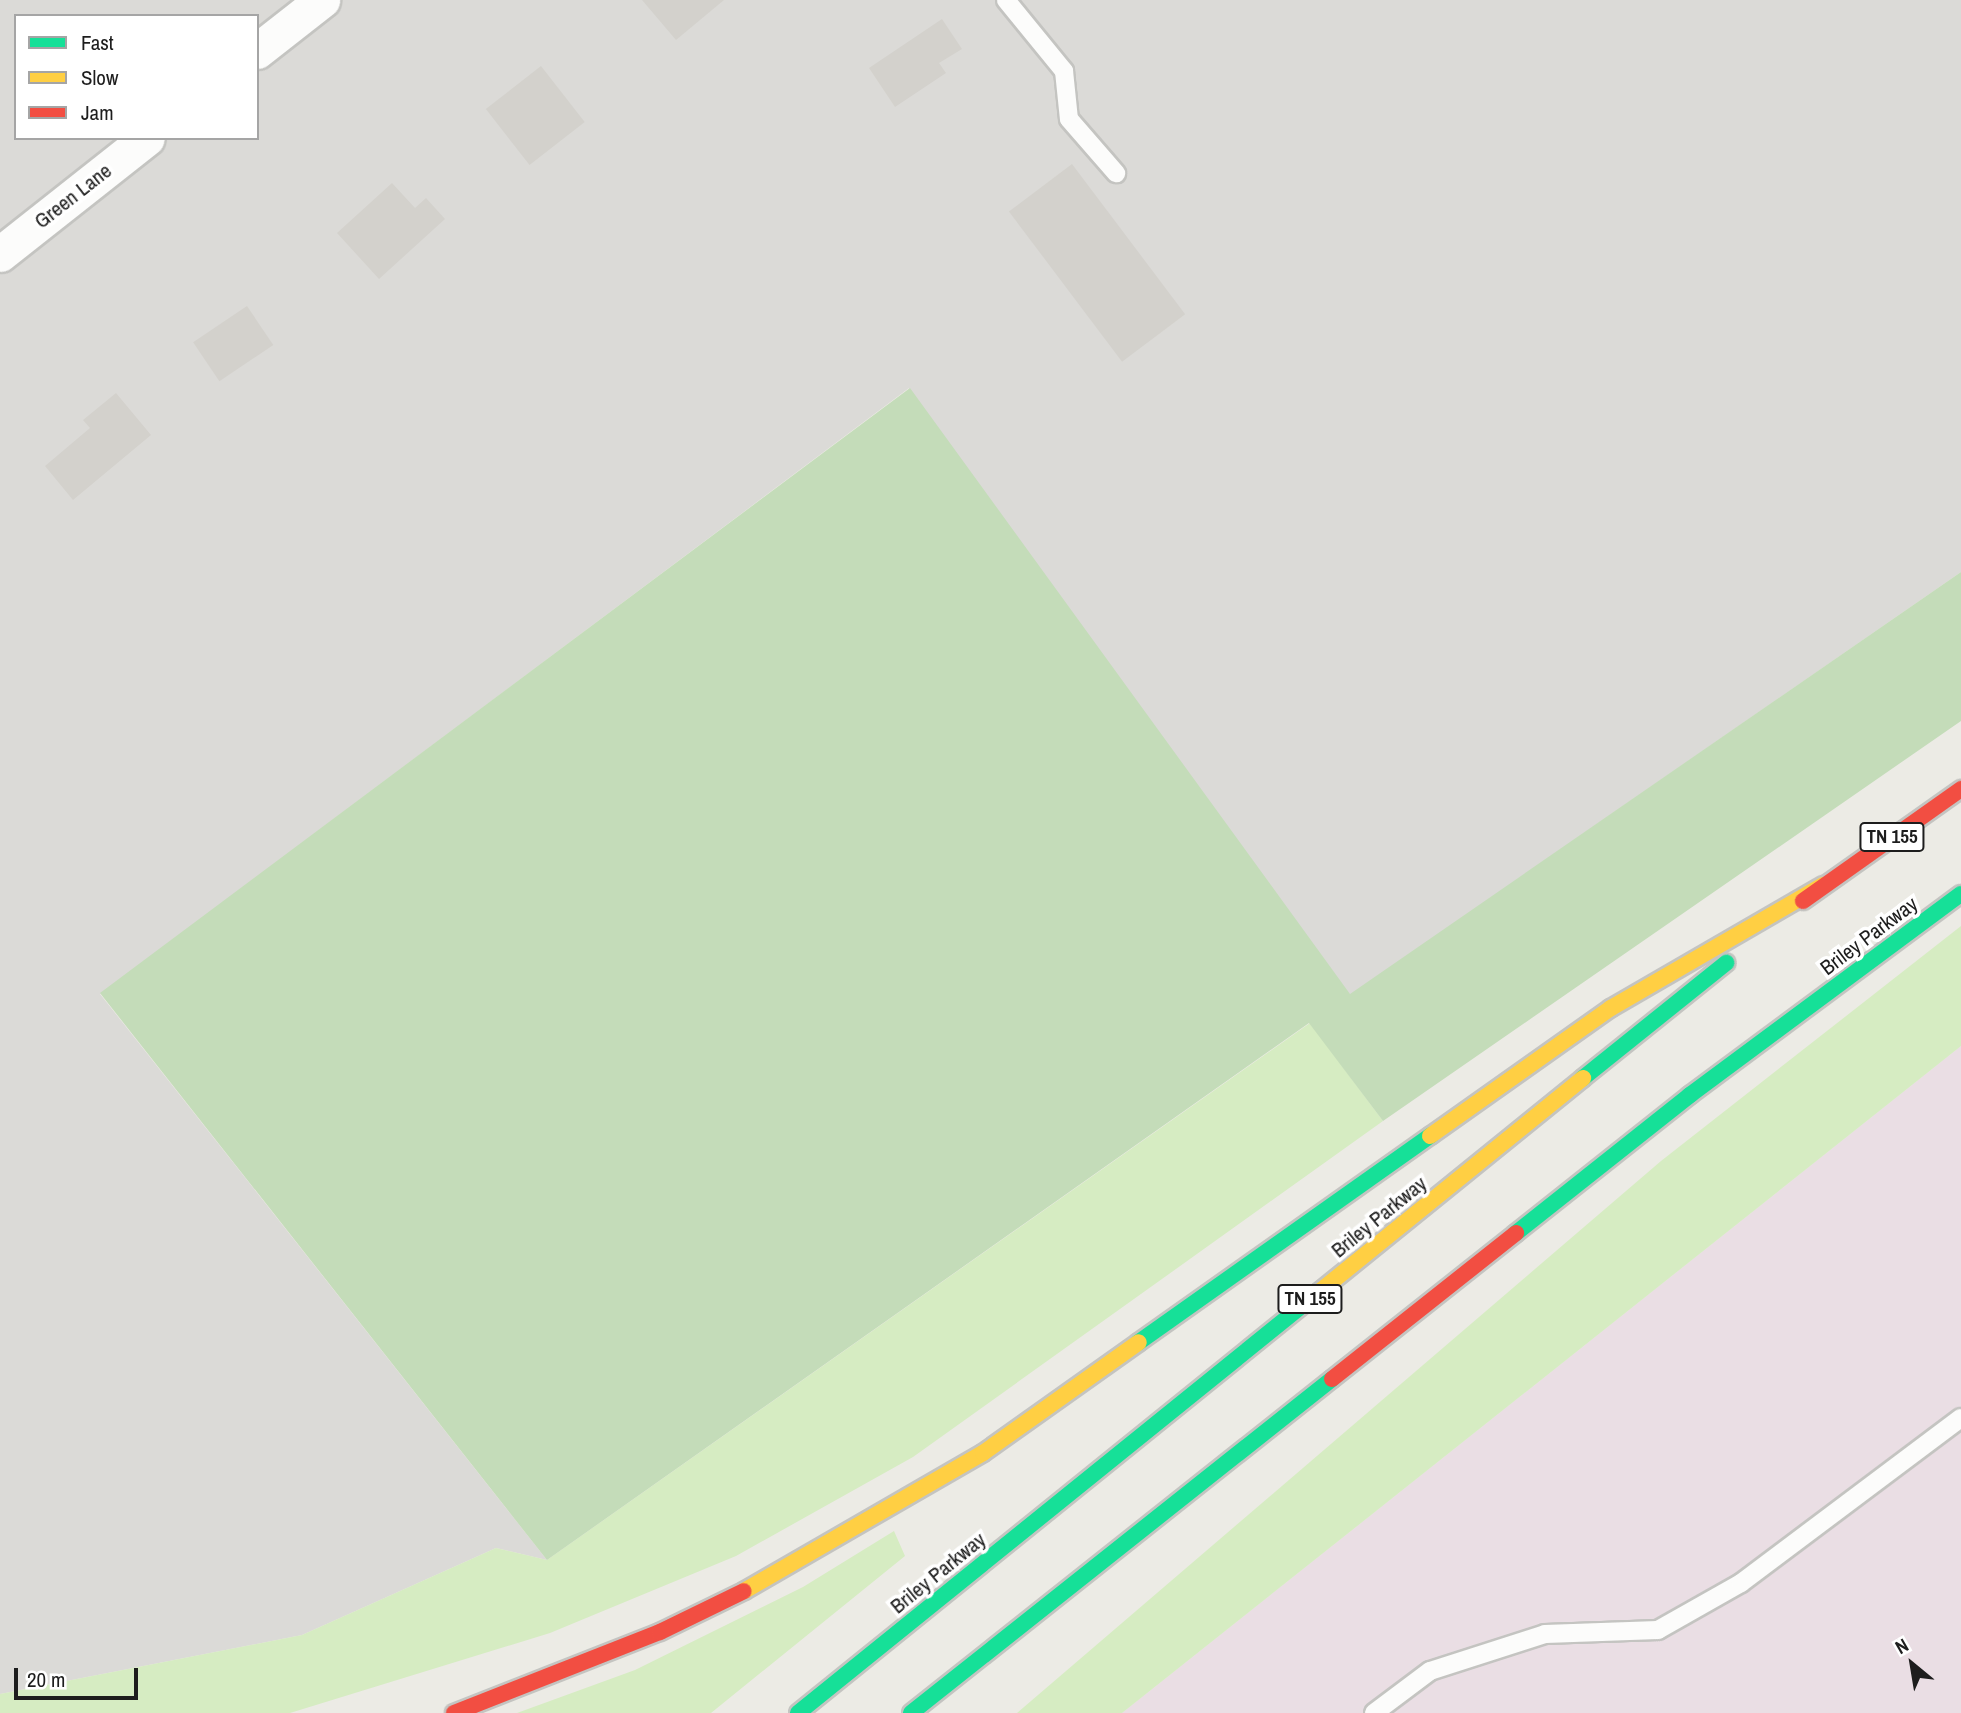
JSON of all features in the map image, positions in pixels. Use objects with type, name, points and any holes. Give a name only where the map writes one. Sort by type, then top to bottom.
[{"type":"highway","name":"Briley Parkway","points":[[798,1713],[1822,885],[1961,789]]},
{"type":"highway","points":[[453,1713],[563,1673],[764,1582],[983,1453],[1611,1008],[1822,885]]},
{"type":"highway","name":"Briley Parkway","points":[[911,1713],[1690,1095],[1961,894]]},
{"type":"highway","points":[[940,1713],[1033,1614]]},
{"type":"street","points":[[259,49],[322,0]]},
{"type":"street","name":"Green Lane","points":[[0,254],[144,140]]},
{"type":"lane","points":[[1006,0],[1064,71],[1069,119],[1116,173]]},
{"type":"lane","points":[[1374,1713],[1430,1671],[1545,1634],[1658,1630],[1741,1583],[1961,1418]]},
{"type":"shaded area","points":[[0,0],[1961,0],[1961,572],[1350,995],[909,388],[100,994],[547,1560],[496,1548],[302,1635],[0,1694]]},
{"type":"shaded area","points":[[1961,1046],[1961,1713],[1122,1713]]},
{"type":"green space","points":[[910,388],[1350,994],[1961,572],[1961,721],[1383,1121],[1309,1023],[547,1560],[100,993]]},
{"type":"green space","points":[[1961,926],[1961,1046],[1122,1713],[1017,1713],[1661,1161]]},
{"type":"green space","points":[[1310,1023],[1383,1121],[913,1457],[736,1556],[550,1633],[290,1713],[0,1713],[0,1694],[302,1635],[496,1548],[547,1560]]},
{"type":"green space","points":[[894,1531],[905,1556],[711,1713],[517,1713],[635,1670],[803,1587]]},
{"type":"building","points":[[642,0],[724,0],[676,40]]},
{"type":"building","points":[[942,19],[962,49],[939,63],[946,73],[895,107],[869,68]]},
{"type":"building","points":[[541,66],[585,122],[530,165],[486,109]]},
{"type":"building","points":[[1072,164],[1185,314],[1122,362],[1009,212]]},
{"type":"building","points":[[392,183],[415,208],[426,198],[445,219],[379,279],[337,233]]},
{"type":"building","points":[[247,306],[273,345],[219,381],[193,342]]},
{"type":"building","points":[[116,393],[151,435],[73,500],[45,466],[90,428],[83,420]]},
{"type":"traffic: fast","points":[[1516,1233],[1690,1095],[1961,894]]},
{"type":"traffic: fast","points":[[1583,1078],[1726,963]]},
{"type":"traffic: fast","points":[[1139,1342],[1430,1136]]},
{"type":"traffic: fast","points":[[798,1713],[1319,1292]]},
{"type":"traffic: fast","points":[[911,1713],[1332,1379]]},
{"type":"traffic: slow","points":[[1430,1136],[1611,1008],[1823,885]]},
{"type":"traffic: slow","points":[[1319,1292],[1583,1078]]},
{"type":"traffic: slow","points":[[744,1591],[983,1453],[1139,1342]]},
{"type":"traffic: jam","points":[[1803,901],[1961,789]]},
{"type":"traffic: jam","points":[[1332,1379],[1516,1233]]},
{"type":"traffic: jam","points":[[454,1713],[660,1632],[744,1591]]}]
